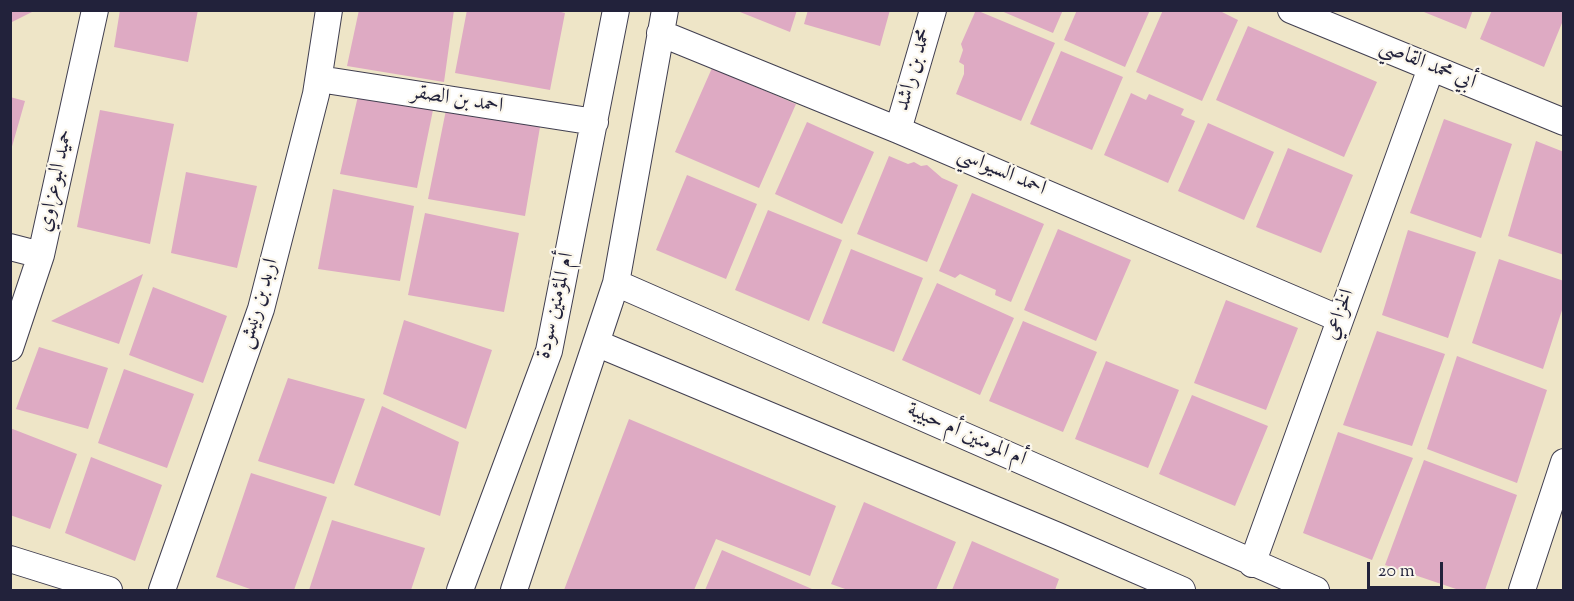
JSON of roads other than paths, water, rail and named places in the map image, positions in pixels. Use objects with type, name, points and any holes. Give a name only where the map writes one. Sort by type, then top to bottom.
[{"type":"street","name":"حميد البوعزاوي","points":[[10,348],[41,255],[95,10]]},
{"type":"street","name":"اربد بن رنيش","points":[[162,591],[261,309],[316,94],[329,10]]},
{"type":"street","name":"أم المؤمنين سودة","points":[[460,591],[549,351],[616,10]]},
{"type":"street","name":"محمد بن راشد","points":[[898,129],[933,10]]},
{"type":"street","name":"أبي محمد القاصي","points":[[1291,10],[1563,122]]},
{"type":"street","name":"أم المؤمنين سودة","points":[[514,591],[616,283],[662,22]]},
{"type":"street","name":"احمد السيواسي","points":[[662,22],[898,129],[1340,319]]},
{"type":"street","name":"الخزاعي","points":[[1252,564],[1431,68]]},
{"type":"street","name":"احمد بن الصقر","points":[[319,79],[594,122]]},
{"type":"street","points":[[10,247],[41,255]]},
{"type":"street","name":"أم المومنين أم حبيبة","points":[[616,283],[1316,591]]},
{"type":"street","points":[[596,343],[1058,536],[1182,591]]},
{"type":"street","points":[[1522,591],[1563,462]]},
{"type":"street","points":[[10,559],[109,591]]}]
